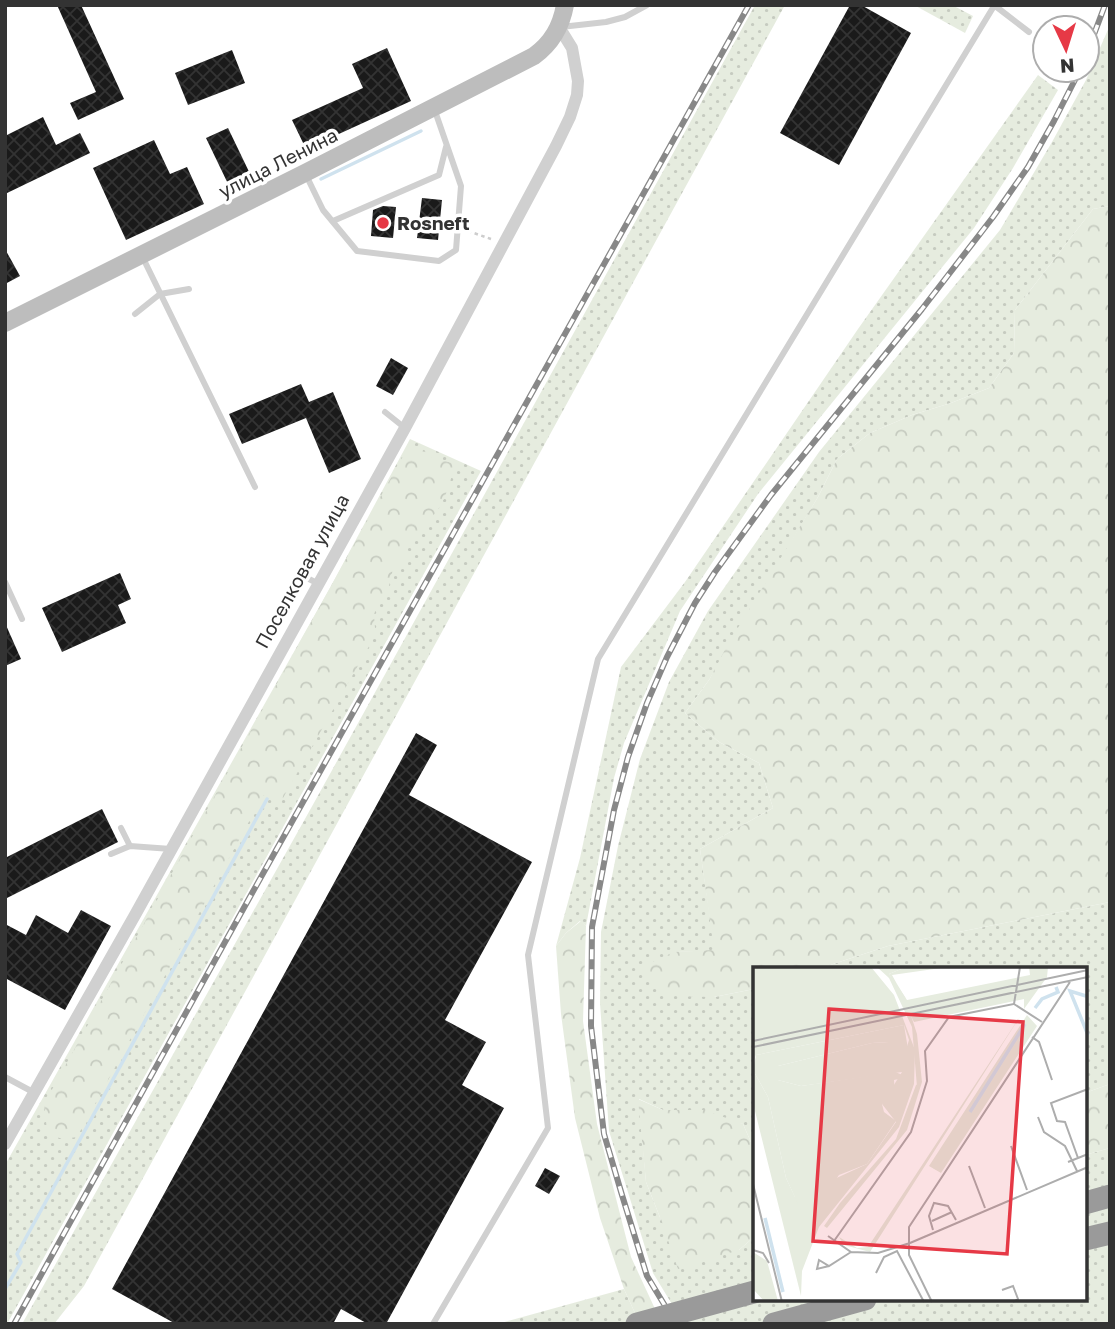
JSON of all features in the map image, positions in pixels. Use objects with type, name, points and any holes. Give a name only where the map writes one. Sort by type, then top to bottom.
[{"type":"highway","points":[[1087,1202],[1110,1196]]},
{"type":"highway","points":[[1087,1239],[1110,1233]]},
{"type":"highway","points":[[637,1324],[753,1292]]},
{"type":"highway","points":[[774,1324],[857,1301]]},
{"type":"street","points":[[559,27],[565,5]]},
{"type":"street","name":"улица Ленина","points":[[5,323],[534,56],[552,40],[559,27]]},
{"type":"street","name":"Поселковая улица","points":[[5,1144],[319,584],[556,146],[570,117],[578,81],[572,48],[559,27]]},
{"type":"lane","points":[[559,27],[606,22],[625,17],[647,5]]},
{"type":"lane","points":[[433,1324],[548,1128],[528,955],[598,659],[994,5],[1029,32]]},
{"type":"lane","points":[[305,173],[323,210],[357,251],[439,261],[456,250],[461,186],[433,107]]},
{"type":"lane","points":[[333,221],[439,175],[446,147]]},
{"type":"lane","points":[[142,255],[255,487]]},
{"type":"lane","points":[[135,314],[160,294],[189,289]]},
{"type":"lane","points":[[385,412],[405,428]]},
{"type":"lane","points":[[303,576],[319,584]]},
{"type":"lane","points":[[5,582],[22,619]]},
{"type":"lane","points":[[121,828],[130,846]]},
{"type":"lane","points":[[111,854],[130,846],[171,849]]},
{"type":"lane","points":[[5,1077],[33,1092]]},
{"type":"path","points":[[457,228],[505,243]]},
{"type":"green space","points":[[755,5],[785,5],[84,1286],[54,1324],[22,1324],[315,801]]},
{"type":"green space","points":[[914,5],[952,5],[973,16],[965,33]]},
{"type":"green space","points":[[1110,25],[1110,206],[1093,209],[1015,310],[1014,353],[989,388],[870,433],[837,459],[818,497],[709,680],[685,713],[719,742],[759,763],[773,808],[700,849],[715,951],[674,952],[714,997],[753,989],[753,1147],[743,1124],[663,1110],[639,1099],[646,1182],[661,1220],[739,1250],[753,1238],[753,1301],[1087,1301],[1087,1154],[1110,1148],[1110,1324],[684,1324],[653,1273],[609,1131],[600,1003],[601,932],[618,846],[640,759],[669,682],[708,611],[819,452],[1000,230],[1084,84],[1101,84],[1101,46]]},
{"type":"green space","points":[[1032,84],[1050,84],[1058,90],[1013,168],[974,228],[758,494],[680,611],[624,743],[614,778],[586,926],[580,921],[556,946],[580,858],[621,667],[685,582],[858,329]]},
{"type":"green space","points":[[1110,206],[1110,902],[888,946],[824,967],[753,967],[753,989],[714,997],[672,996],[637,969],[674,952],[714,950],[700,849],[773,808],[759,763],[719,742],[685,713],[709,680],[818,497],[837,459],[870,433],[989,388],[1014,353],[1015,310],[1093,209]]},
{"type":"green space","points":[[410,439],[481,471],[5,1324],[5,1165],[331,586]]},
{"type":"green space","points":[[420,446],[428,456],[455,464],[440,506],[407,544],[404,559],[393,569],[388,590],[376,608],[372,641],[283,798],[272,799],[269,793],[263,796],[77,1137],[64,1139],[51,1136],[47,1130],[44,1104],[408,447]]},
{"type":"green space","points":[[1110,902],[1110,1084],[1087,1092],[1087,967],[824,967],[888,946]]},
{"type":"green space","points":[[581,921],[586,926],[583,1021],[597,1124],[631,1257],[662,1324],[640,1324],[624,1289],[600,1218],[575,1118],[561,1014],[556,946],[566,933]]},
{"type":"green space","points":[[1110,1084],[1110,1148],[1087,1154],[1087,1092]]},
{"type":"green space","points":[[638,1099],[663,1110],[704,1110],[743,1124],[753,1147],[753,1238],[739,1250],[678,1269],[646,1182]]},
{"type":"green space","points":[[624,1289],[640,1324],[497,1324]]},
{"type":"building","points":[[57,5],[81,5],[124,99],[78,120],[70,103],[96,92]]},
{"type":"building","points":[[850,5],[861,5],[911,33],[839,165],[780,133]]},
{"type":"building","points":[[387,48],[411,101],[306,149],[292,120],[363,88],[352,64]]},
{"type":"building","points":[[232,50],[245,83],[188,105],[175,73]]},
{"type":"building","points":[[43,117],[56,145],[80,133],[90,153],[5,194],[5,136]]},
{"type":"building","points":[[228,128],[253,180],[231,190],[206,138]]},
{"type":"building","points":[[154,140],[170,174],[187,167],[204,204],[126,240],[93,168]]},
{"type":"building","points":[[422,198],[442,200],[438,240],[417,238]]},
{"type":"building","points":[[383,206],[396,207],[393,238],[371,236],[373,210]]},
{"type":"building","points":[[5,249],[20,276],[5,284]]},
{"type":"building","points":[[391,358],[408,368],[393,395],[376,386]]},
{"type":"building","points":[[301,384],[309,402],[333,392],[361,459],[329,473],[306,418],[242,444],[229,414]]},
{"type":"building","points":[[120,573],[131,599],[118,605],[126,623],[62,652],[42,608]]},
{"type":"building","points":[[5,623],[21,659],[5,666]]},
{"type":"building","points":[[416,733],[437,745],[409,795],[532,862],[445,1020],[486,1042],[462,1085],[504,1108],[386,1324],[368,1324],[341,1309],[333,1324],[176,1324],[112,1289]]},
{"type":"building","points":[[102,809],[118,842],[5,899],[5,858]]},
{"type":"building","points":[[81,910],[111,926],[65,1010],[5,978],[5,924],[26,935],[36,915],[68,933]]},
{"type":"building","points":[[545,1168],[560,1176],[549,1194],[535,1186]]},
{"type":"waterway","points":[[321,179],[421,131]]},
{"type":"waterway","points":[[5,1289],[21,1262],[17,1254],[267,799]]},
{"type":"railway","points":[[14,1324],[749,5]]},
{"type":"railway","points":[[1101,16],[1105,5]]},
{"type":"railway","points":[[676,1324],[647,1276],[604,1134],[591,1026],[592,927],[614,810],[628,757],[667,657],[695,603],[715,572],[771,495],[993,217],[1028,167],[1073,84]]},
{"type":"place","name":"Rosneft","points":[[383,223]]}]
